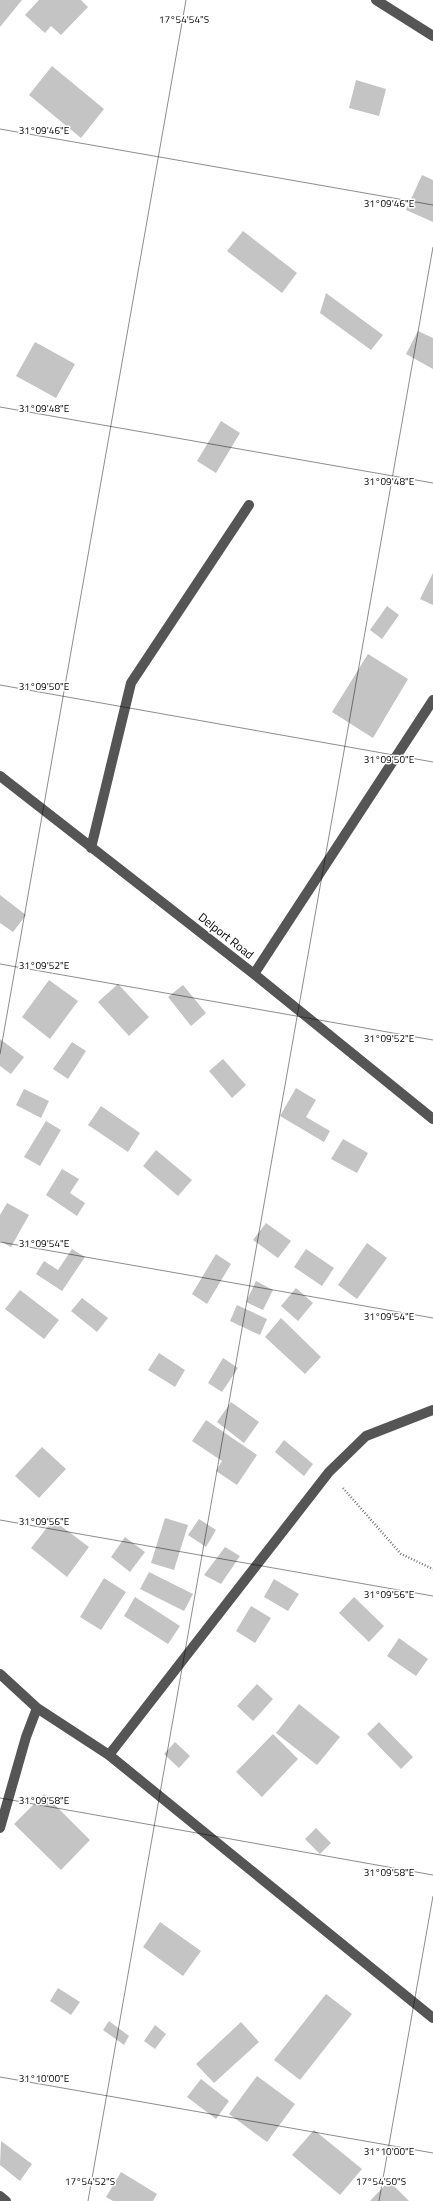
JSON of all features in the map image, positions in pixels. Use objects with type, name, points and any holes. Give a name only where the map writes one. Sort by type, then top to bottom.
[{"type":"street","points":[[376,0],[433,36]]},
{"type":"street","points":[[91,848],[131,683],[249,505]]},
{"type":"street","points":[[254,974],[433,700]]},
{"type":"street","name":"Delport Road","points":[[0,776],[254,974],[433,1119]]},
{"type":"street","points":[[109,1755],[329,1472],[366,1436],[433,1410]]},
{"type":"street","points":[[0,1674],[37,1708],[109,1755],[433,2018]]},
{"type":"street","points":[[0,1828],[26,1737],[37,1708]]},
{"type":"street","points":[[0,2196],[6,2201]]},
{"type":"path","points":[[329,1472],[401,1554],[433,1569]]},
{"type":"building","points":[[0,0],[22,0],[0,27]]},
{"type":"building","points":[[39,0],[81,0],[88,7],[61,35],[51,26],[45,33],[25,15]]},
{"type":"building","points":[[52,66],[104,109],[81,138],[29,95]]},
{"type":"building","points":[[356,80],[386,89],[379,116],[349,108]]},
{"type":"building","points":[[422,175],[433,180],[433,222],[406,210]]},
{"type":"building","points":[[243,231],[297,273],[282,293],[227,251]]},
{"type":"building","points":[[326,293],[383,335],[371,350],[320,313]]},
{"type":"building","points":[[418,331],[433,338],[433,369],[406,354]]},
{"type":"building","points":[[35,342],[75,364],[56,398],[16,376]]},
{"type":"building","points":[[221,421],[240,433],[216,473],[197,461]]},
{"type":"building","points":[[433,573],[433,605],[420,599]]},
{"type":"building","points":[[387,606],[399,615],[382,639],[370,630]]},
{"type":"building","points":[[368,654],[408,679],[373,738],[332,712]]},
{"type":"building","points":[[0,895],[26,915],[13,932],[0,923]]},
{"type":"building","points":[[49,980],[78,1001],[50,1039],[22,1017]]},
{"type":"building","points":[[118,984],[149,1017],[129,1036],[98,1002]]},
{"type":"building","points":[[183,985],[206,1013],[191,1026],[168,997]]},
{"type":"building","points":[[0,1039],[24,1057],[11,1074],[0,1066]]},
{"type":"building","points":[[72,1042],[86,1051],[68,1079],[53,1069]]},
{"type":"building","points":[[223,1059],[246,1085],[232,1098],[209,1071]]},
{"type":"building","points":[[296,1088],[316,1100],[306,1117],[330,1131],[324,1142],[280,1116]]},
{"type":"building","points":[[24,1089],[49,1101],[41,1118],[16,1105]]},
{"type":"building","points":[[101,1106],[140,1133],[128,1152],[88,1125]]},
{"type":"building","points":[[46,1121],[61,1130],[40,1166],[24,1157]]},
{"type":"building","points":[[343,1139],[368,1153],[357,1173],[331,1159]]},
{"type":"building","points":[[156,1150],[192,1180],[178,1196],[143,1166]]},
{"type":"building","points":[[62,1169],[79,1179],[70,1193],[85,1203],[77,1216],[46,1195]]},
{"type":"building","points":[[7,1203],[29,1215],[11,1247],[0,1241],[0,1215]]},
{"type":"building","points":[[266,1223],[291,1241],[278,1258],[253,1240]]},
{"type":"building","points":[[367,1243],[387,1258],[357,1299],[338,1285]]},
{"type":"building","points":[[72,1249],[85,1257],[62,1291],[36,1274],[44,1261],[58,1270]]},
{"type":"building","points":[[306,1249],[334,1268],[322,1286],[294,1267]]},
{"type":"building","points":[[216,1254],[231,1264],[207,1304],[192,1294]]},
{"type":"building","points":[[256,1281],[273,1290],[263,1310],[246,1302]]},
{"type":"building","points":[[296,1288],[313,1303],[298,1321],[281,1306]]},
{"type":"building","points":[[20,1290],[59,1320],[44,1339],[5,1309]]},
{"type":"building","points":[[82,1298],[108,1318],[97,1332],[71,1311]]},
{"type":"building","points":[[237,1305],[267,1319],[260,1335],[230,1321]]},
{"type":"building","points":[[281,1318],[321,1357],[305,1374],[265,1337]]},
{"type":"building","points":[[159,1353],[185,1370],[175,1387],[148,1370]]},
{"type":"building","points":[[223,1358],[238,1368],[222,1392],[208,1383]]},
{"type":"building","points":[[231,1402],[259,1422],[244,1443],[217,1422]]},
{"type":"building","points":[[206,1420],[257,1455],[237,1485],[216,1471],[222,1461],[192,1441]]},
{"type":"building","points":[[284,1440],[313,1464],[304,1476],[275,1452]]},
{"type":"building","points":[[42,1447],[66,1469],[39,1498],[15,1476]]},
{"type":"building","points":[[165,1518],[188,1525],[174,1570],[151,1563]]},
{"type":"building","points":[[199,1519],[216,1530],[206,1547],[188,1535]]},
{"type":"building","points":[[53,1520],[89,1547],[67,1577],[31,1548]]},
{"type":"building","points":[[125,1537],[145,1552],[130,1572],[111,1557]]},
{"type":"building","points":[[225,1547],[240,1556],[221,1584],[204,1575]]},
{"type":"building","points":[[149,1572],[193,1594],[184,1611],[140,1589]]},
{"type":"building","points":[[104,1578],[126,1592],[101,1630],[80,1617]]},
{"type":"building","points":[[274,1579],[299,1594],[288,1611],[264,1597]]},
{"type":"building","points":[[135,1597],[180,1626],[168,1644],[124,1616]]},
{"type":"building","points":[[354,1597],[384,1626],[369,1642],[339,1613]]},
{"type":"building","points":[[251,1606],[271,1618],[255,1643],[236,1631]]},
{"type":"building","points":[[399,1638],[428,1659],[416,1676],[387,1656]]},
{"type":"building","points":[[257,1684],[273,1699],[253,1721],[237,1706]]},
{"type":"building","points":[[299,1704],[340,1737],[317,1765],[276,1733]]},
{"type":"building","points":[[379,1722],[413,1757],[401,1769],[367,1734]]},
{"type":"building","points":[[273,1734],[298,1759],[262,1797],[236,1772]]},
{"type":"building","points":[[175,1742],[190,1756],[179,1768],[164,1754]]},
{"type":"building","points":[[44,1794],[90,1840],[61,1870],[14,1824]]},
{"type":"building","points":[[316,1828],[331,1843],[320,1854],[305,1839]]},
{"type":"building","points":[[160,1922],[201,1951],[183,1976],[143,1947]]},
{"type":"building","points":[[58,1988],[80,2002],[71,2015],[50,2001]]},
{"type":"building","points":[[326,1994],[352,2014],[300,2080],[274,2060]]},
{"type":"building","points":[[109,2021],[129,2036],[124,2045],[103,2030]]},
{"type":"building","points":[[241,2022],[259,2042],[214,2083],[196,2064]]},
{"type":"building","points":[[155,2025],[166,2034],[155,2049],[144,2041]]},
{"type":"building","points":[[257,2076],[295,2104],[267,2142],[229,2114]]},
{"type":"building","points":[[201,2079],[229,2101],[216,2119],[187,2097]]},
{"type":"building","points":[[314,2130],[362,2169],[340,2195],[292,2155]]},
{"type":"building","points":[[1,2141],[32,2164],[20,2181],[0,2165]]},
{"type":"building","points":[[121,2172],[157,2194],[153,2201],[113,2201],[106,2197]]},
{"type":"building","points":[[389,2181],[409,2201],[370,2201]]}]
